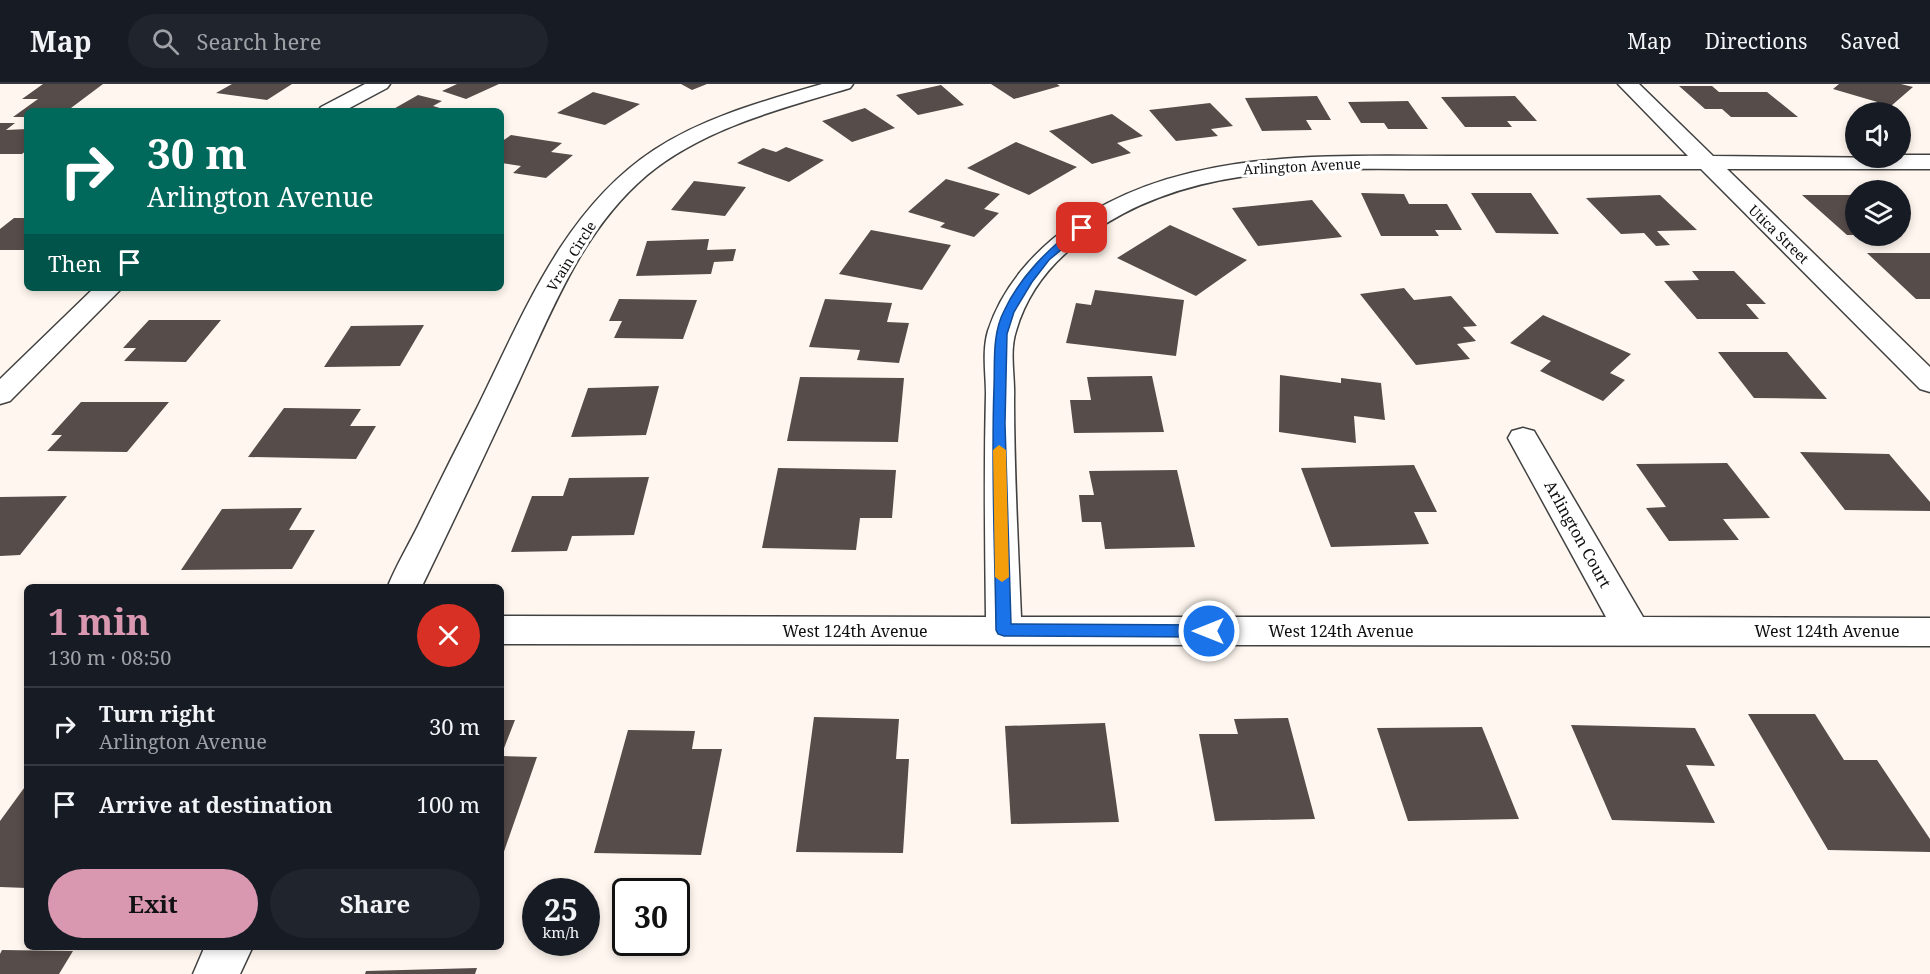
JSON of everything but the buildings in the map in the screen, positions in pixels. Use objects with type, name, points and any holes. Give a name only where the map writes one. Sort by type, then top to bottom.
[{"type":"street","points":[[334,108],[380,84]]},
{"type":"street","name":"Vrain Circle","points":[[406,584],[558,272],[607,200],[642,168],[678,145],[750,112],[843,84]]},
{"type":"street","name":"Utica Street","points":[[1628,84],[1930,383]]},
{"type":"street","name":"Arlington Avenue","points":[[1004,630],[999,423],[1001,334],[1009,312],[1027,281],[1046,258],[1078,230],[1133,200],[1175,184],[1246,169],[1322,163],[1930,162]]},
{"type":"street","points":[[0,395],[106,291]]},
{"type":"street","name":"Arlington Court","points":[[1523,438],[1632,631]]},
{"type":"street","name":"West 124th Avenue","points":[[504,630],[1930,632]]},
{"type":"street","points":[[216,974],[228,950]]},
{"type":"slow traffic","points":[[999,450],[1002,577]]},
{"type":"route","points":[[1082,228],[1070,235],[1046,258],[1027,281],[1009,312],[1001,334],[999,423],[1004,630],[1209,631]]}]
